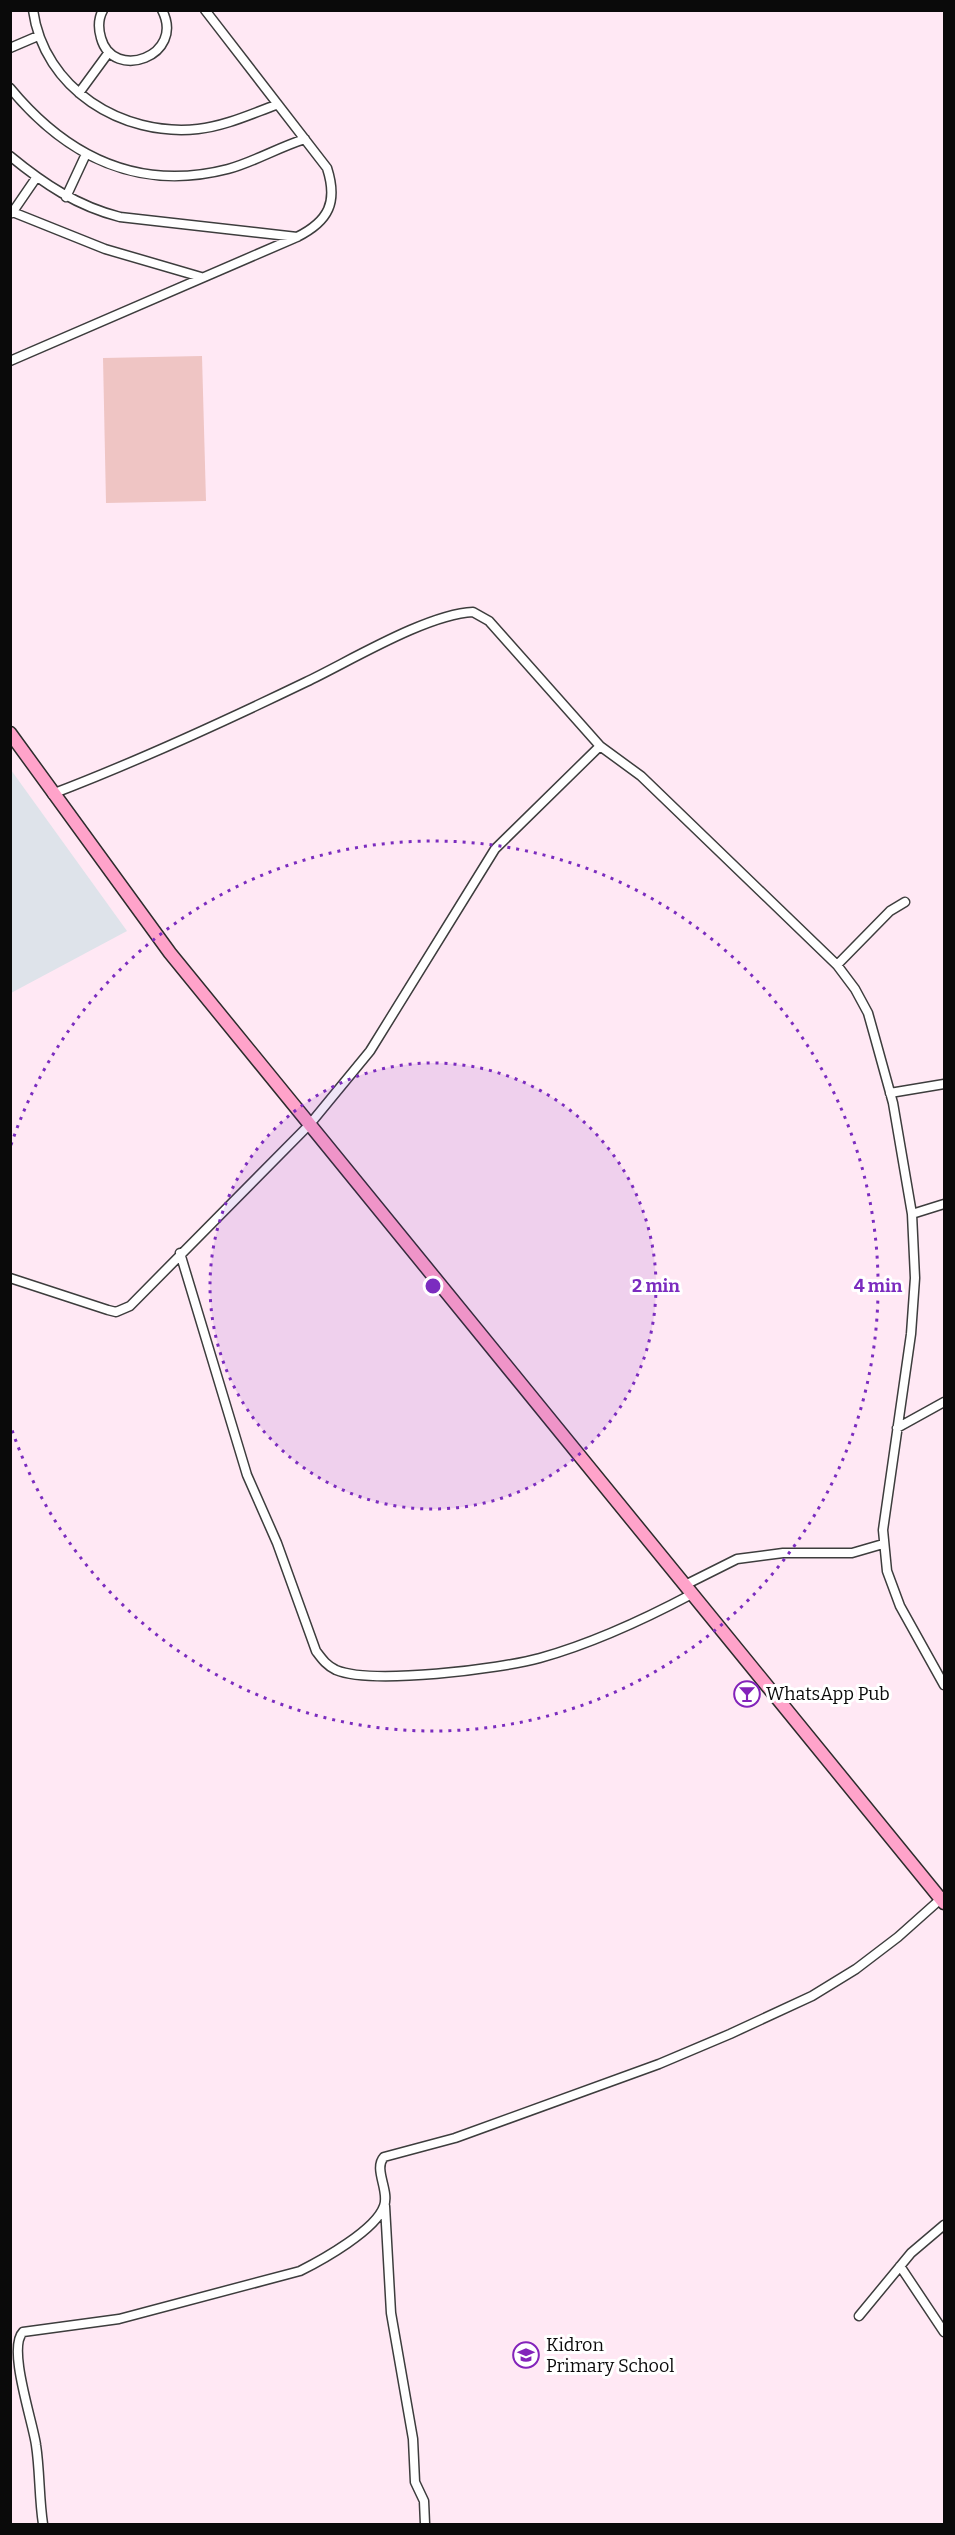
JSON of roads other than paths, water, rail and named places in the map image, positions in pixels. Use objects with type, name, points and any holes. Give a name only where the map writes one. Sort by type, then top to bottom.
[{"type":"main road","points":[[10,733],[52,794],[170,953],[688,1590],[944,1899]]},
{"type":"street","points":[[33,10],[38,36],[61,77],[79,93],[127,121],[146,128],[197,129],[224,124],[276,105]]},
{"type":"street","points":[[104,10],[98,28],[102,41],[110,52],[121,59],[134,61],[147,58],[158,50],[165,39],[167,26],[162,10]]},
{"type":"street","points":[[10,361],[297,237],[322,220],[333,197],[327,168],[276,105],[205,10]]},
{"type":"street","points":[[10,48],[38,36]]},
{"type":"street","points":[[79,93],[110,52]]},
{"type":"street","points":[[10,88],[28,109],[53,131],[86,154],[130,172],[172,177],[229,169],[305,139]]},
{"type":"street","points":[[66,197],[86,154]]},
{"type":"street","points":[[10,156],[36,178],[66,197],[120,217],[297,237]]},
{"type":"street","points":[[36,178],[11,212],[105,249],[201,277]]},
{"type":"street","points":[[52,794],[102,775],[257,706],[432,621],[473,612],[489,621],[600,746],[641,777],[837,965],[855,989],[868,1013],[890,1093],[912,1214],[915,1278],[911,1334],[883,1545],[887,1571],[900,1606],[945,1685]]},
{"type":"street","points":[[10,1278],[116,1312],[130,1306],[310,1124],[370,1051],[495,849],[600,746]]},
{"type":"street","points":[[837,965],[890,911],[904,902]]},
{"type":"street","points":[[890,1093],[945,1084]]},
{"type":"street","points":[[912,1214],[945,1204]]},
{"type":"street","points":[[180,1253],[247,1475],[277,1543],[316,1651],[326,1664],[354,1675],[432,1674],[508,1665],[540,1658],[635,1624],[737,1559],[783,1553],[852,1553],[883,1545]]},
{"type":"street","points":[[897,1428],[945,1402]]},
{"type":"street","points":[[425,2524],[424,2501],[415,2482],[413,2439],[393,2331],[387,2277],[385,2190],[380,2167],[384,2157],[455,2138],[659,2064],[730,2034],[812,1996],[856,1969],[944,1899]]},
{"type":"street","points":[[43,2524],[36,2442],[22,2380],[17,2342],[21,2334],[26,2330],[119,2319],[300,2271],[317,2263],[369,2227],[385,2205]]},
{"type":"street","points":[[859,2316],[911,2253],[945,2225]]},
{"type":"street","points":[[900,2266],[945,2332]]},
{"type":"place","name":"WhatsApp Pub","points":[[747,1694]]},
{"type":"place","name":"Kidron Primary School","points":[[526,2355]]}]
